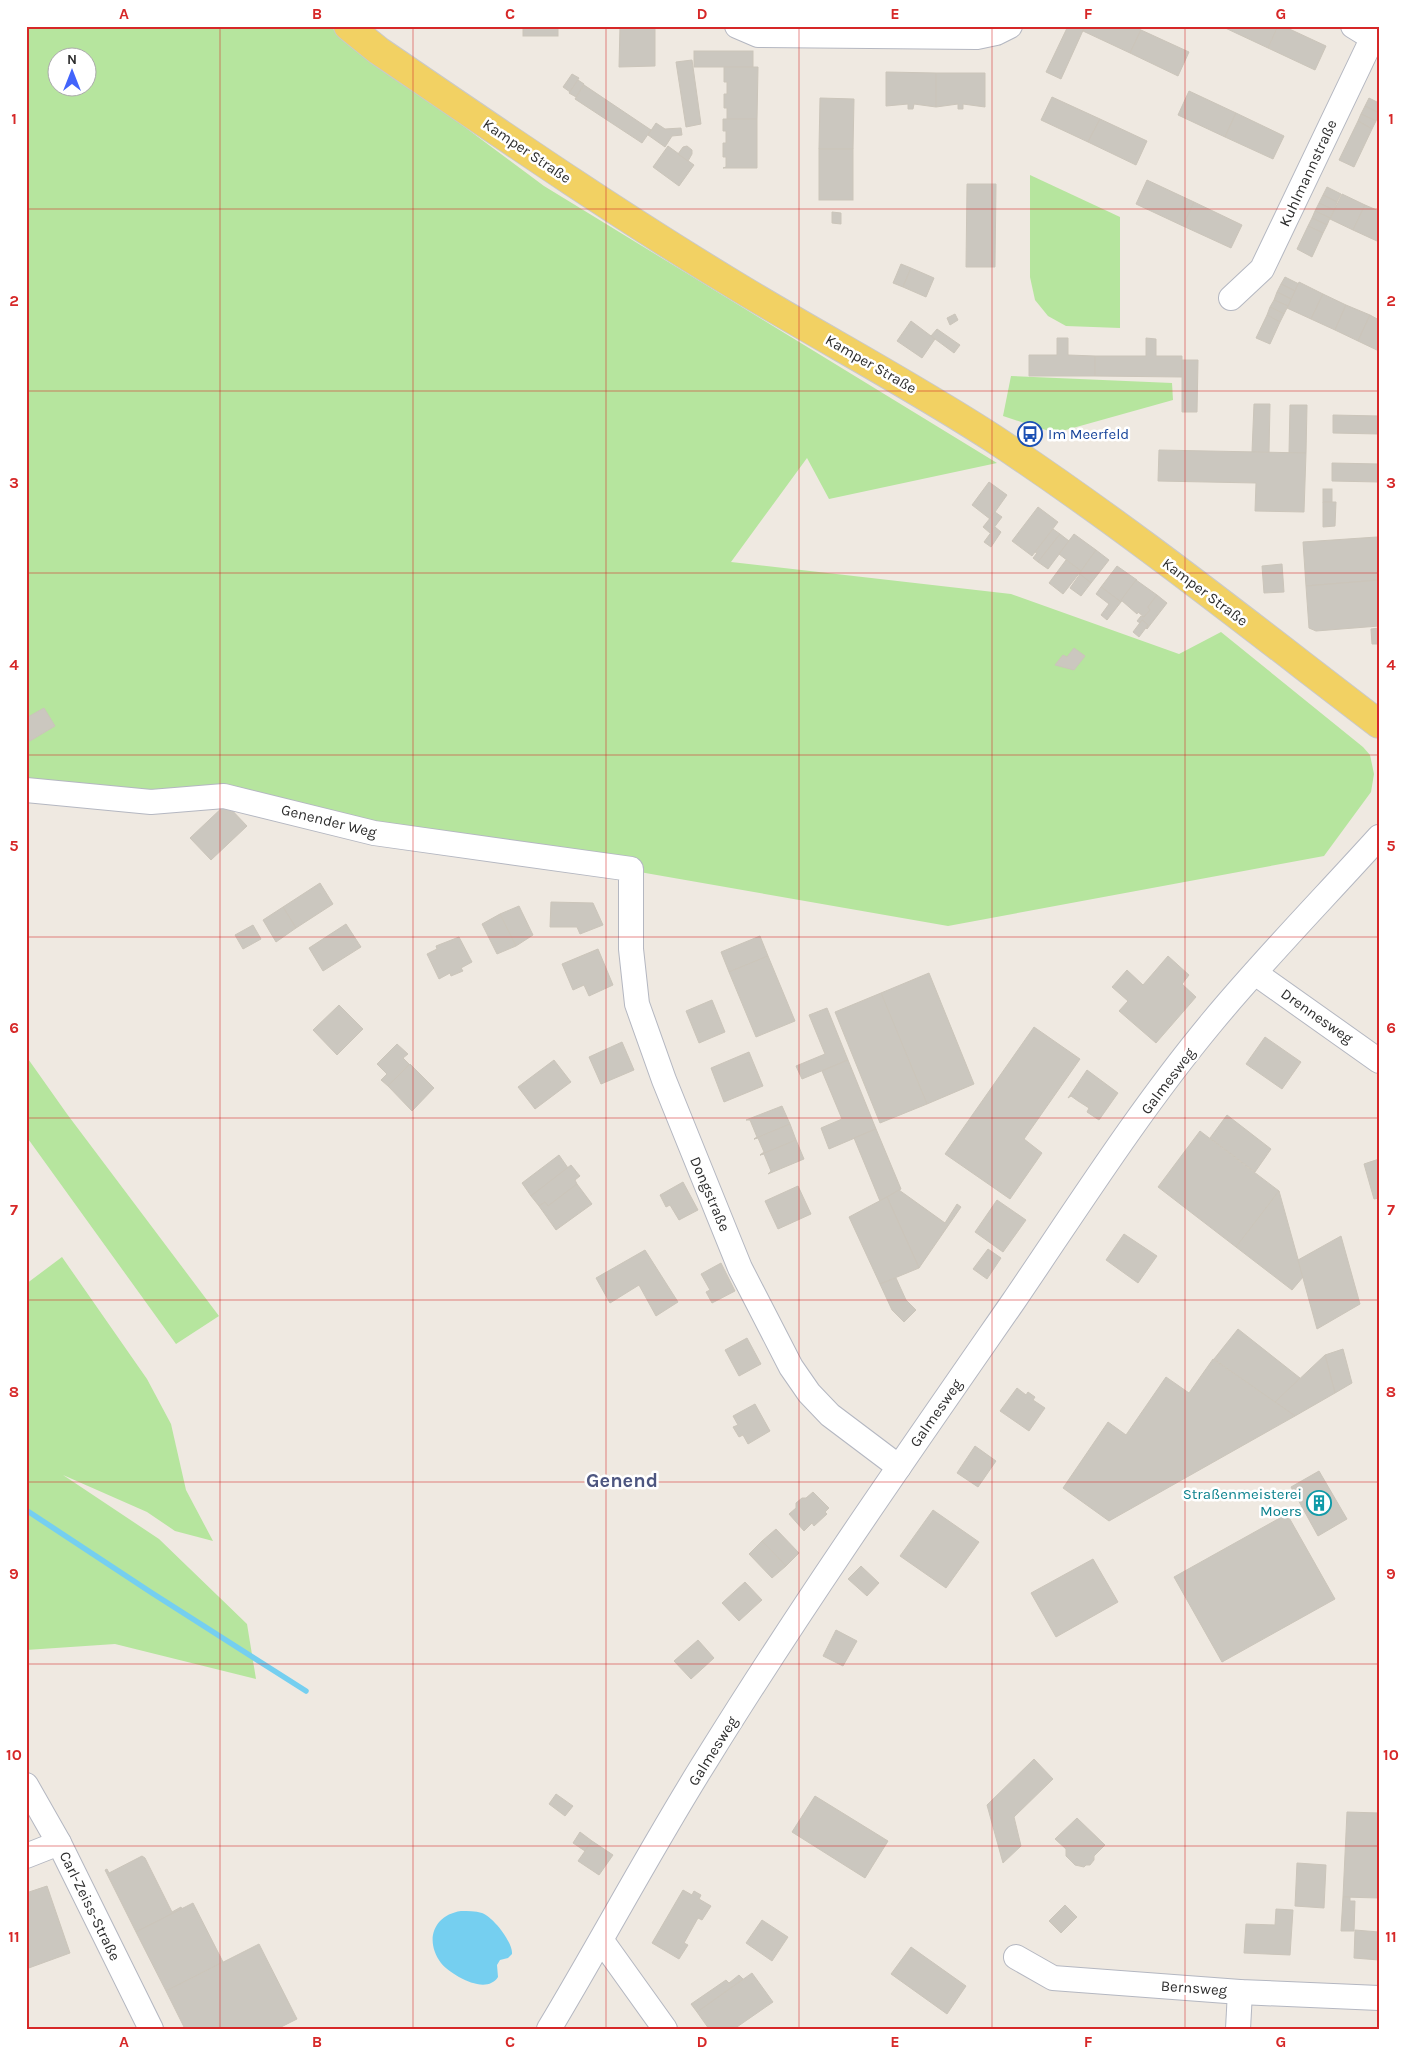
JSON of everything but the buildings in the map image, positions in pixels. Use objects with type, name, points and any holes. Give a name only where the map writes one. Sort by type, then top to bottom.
[{"type":"main road","name":"Kamper Straße","points":[[348,26],[379,51],[614,211],[730,283],[904,383],[997,441],[1128,534],[1379,724]]},
{"type":"street","points":[[737,26],[758,34],[977,37],[996,33],[1010,26]]},
{"type":"street","name":"Kuhlmannstraße","points":[[1231,298],[1262,269],[1368,35]]},
{"type":"street","name":"Genender Weg","points":[[26,790],[151,802],[224,796],[374,833],[631,869]]},
{"type":"street","name":"Galmesweg","points":[[549,2029],[602,1941],[706,1759],[833,1564],[1165,1082],[1211,1023],[1379,837]]},
{"type":"street","name":"Dongstraße","points":[[631,869],[631,949],[638,1004],[664,1080],[740,1268],[791,1367],[809,1393],[830,1415],[899,1467]]},
{"type":"street","name":"Drennesweg","points":[[1255,973],[1379,1061]]},
{"type":"street","name":"Carl-Zeiss-Straße","points":[[26,1786],[59,1843],[151,2029]]},
{"type":"street","points":[[26,1856],[59,1843]]},
{"type":"street","points":[[602,1941],[665,2029]]},
{"type":"street","name":"Bernsweg","points":[[1016,1958],[1053,1978],[1240,1992],[1379,1998]]},
{"type":"street","points":[[1238,2029],[1240,1992]]},
{"type":"green space","points":[[26,26],[329,26],[544,186],[997,463],[829,499],[807,458],[731,562],[1011,594],[1179,654],[1221,632],[1363,747],[1370,755],[1374,774],[1371,792],[1324,856],[948,926],[571,860],[224,796],[26,790]]},
{"type":"green space","points":[[1030,175],[1120,217],[1120,328],[1066,326],[1048,316],[1035,300],[1030,277]]},
{"type":"green space","points":[[1011,376],[1172,383],[1173,400],[1055,433],[1003,416]]},
{"type":"green space","points":[[26,1056],[67,1114],[219,1316],[176,1344],[26,1136]]},
{"type":"green space","points":[[62,1257],[147,1379],[171,1424],[186,1490],[213,1541],[175,1531],[147,1512],[63,1475],[159,1539],[247,1624],[256,1679],[115,1644],[26,1650],[26,1284]]},
{"type":"water","points":[[461,1911],[477,1912],[486,1915],[501,1930],[509,1943],[512,1954],[508,1958],[500,1960],[497,1965],[498,1977],[493,1982],[485,1985],[460,1978],[441,1963],[436,1954],[433,1946],[433,1937],[438,1923],[452,1913]]},
{"type":"waterway","points":[[26,1510],[306,1691]]},
{"type":"place","name":"Im Meerfeld","points":[[1030,434]]},
{"type":"place","name":"Straßenmeisterei Moers","points":[[1319,1503]]},
{"type":"district","name":"Genend","points":[[622,1480]]}]
